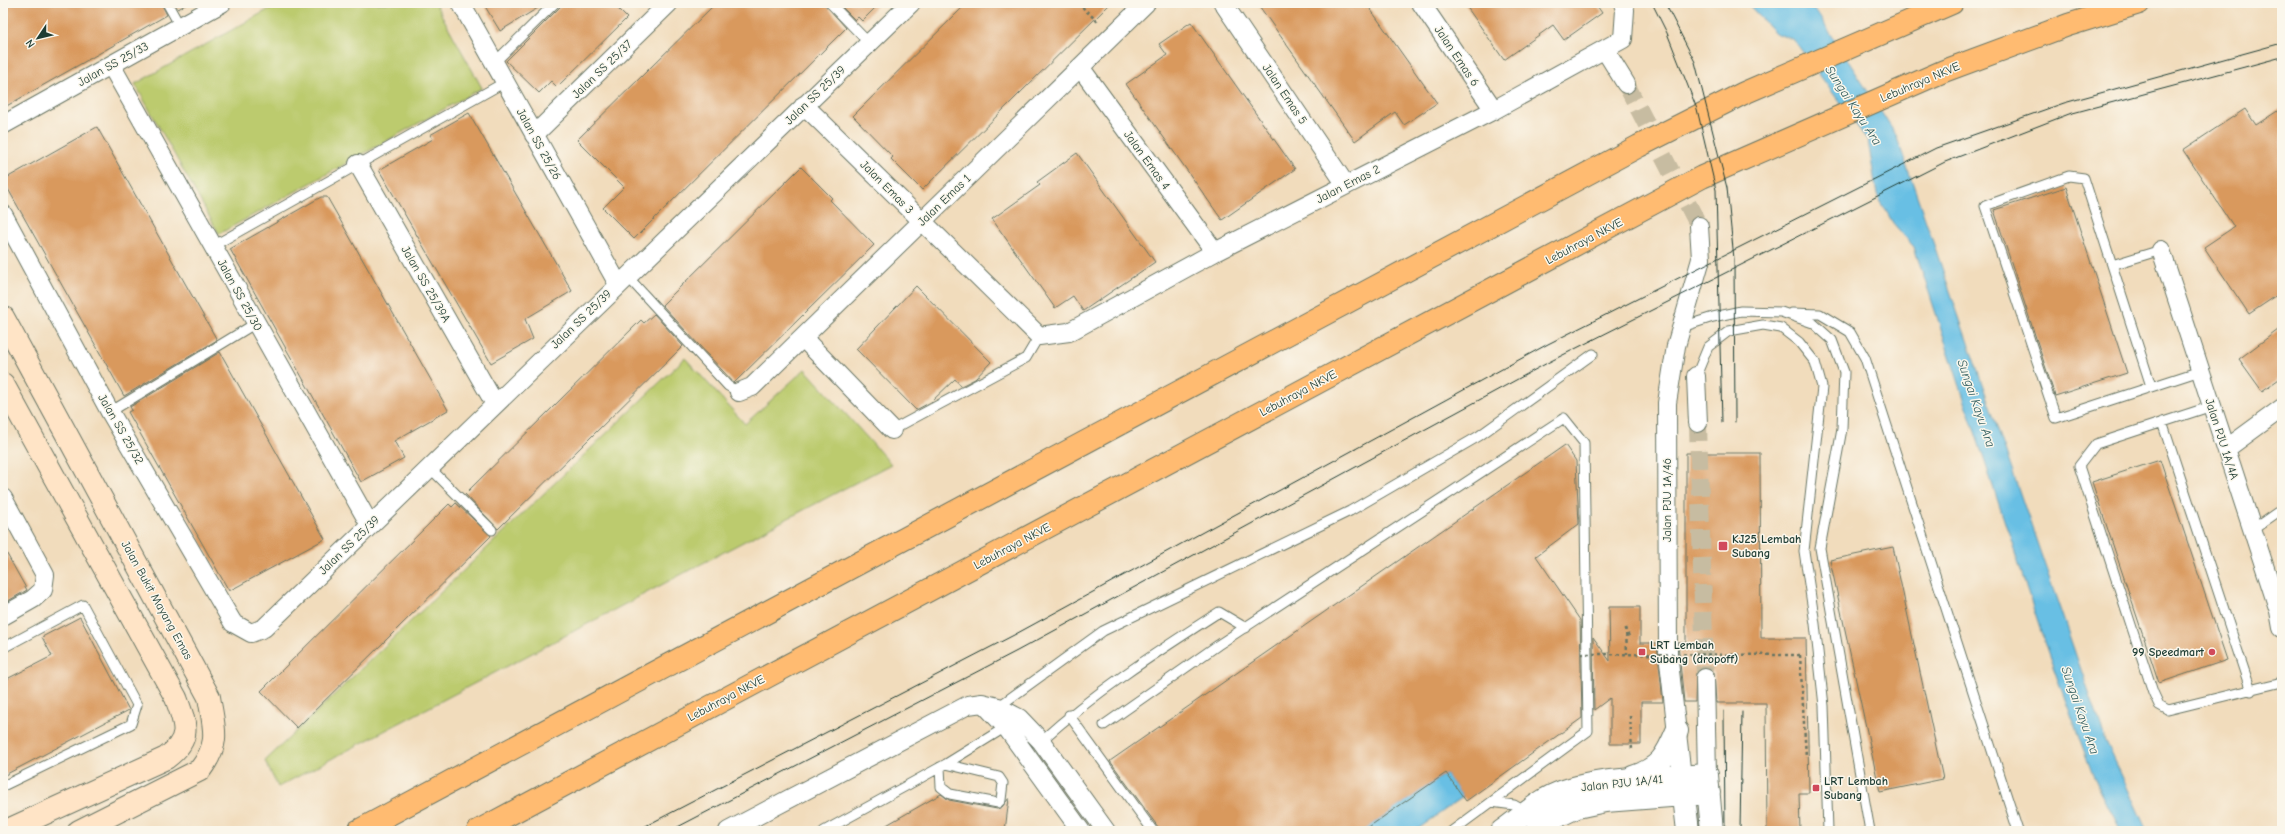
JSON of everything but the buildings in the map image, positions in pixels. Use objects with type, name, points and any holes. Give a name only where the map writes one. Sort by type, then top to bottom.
[{"type":"highway","points":[[358,831],[1632,150],[1744,93],[1952,3]]},
{"type":"highway","name":"Lebuhraya NKVE","points":[[478,831],[1689,185],[1755,154],[1944,71],[2068,25],[2139,3]]},
{"type":"main road","name":"Jalan Bukit Mayang Emas","points":[[3,317],[210,697],[216,736],[211,756],[200,770],[79,831]]},
{"type":"main road","points":[[3,384],[176,698],[183,718],[184,734],[178,748],[166,758],[6,831]]},
{"type":"street","name":"Jalan SS 25/33","points":[[3,125],[222,3]]},
{"type":"street","name":"Jalan SS 25/26","points":[[461,3],[534,135],[622,280]]},
{"type":"street","name":"Jalan SS 25/37","points":[[534,135],[669,3]]},
{"type":"street","name":"Jalan SS 25/39","points":[[251,633],[264,628],[622,280],[911,3]]},
{"type":"street","name":"Jalan Emas 1","points":[[739,392],[752,387],[1146,3]]},
{"type":"street","name":"Jalan Emas 5","points":[[1223,3],[1346,185]]},
{"type":"street","name":"Jalan Emas 6","points":[[1420,3],[1494,110]]},
{"type":"street","name":"Jalan Emas 2","points":[[1039,336],[1069,332],[1215,252],[1494,110],[1605,50],[1623,39],[1625,10],[1623,3]]},
{"type":"street","points":[[1605,50],[1626,84]]},
{"type":"street","name":"Jalan SS 25/30","points":[[111,65],[370,525]]},
{"type":"street","name":"Jalan Emas 4","points":[[1080,67],[1215,252]]},
{"type":"street","name":"Jalan Emas 3","points":[[804,105],[1039,336]]},
{"type":"street","name":"Jalan SS 25/39A","points":[[358,164],[495,404]]},
{"type":"street","name":"Jalan SS 25/32","points":[[3,214],[110,412],[233,623],[251,633]]},
{"type":"street","name":"Jalan PJU 1A/46","points":[[1688,831],[1668,653],[1667,402],[1671,366],[1701,259],[1699,226]]},
{"type":"street","name":"Jalan PJU 1A/4A","points":[[2161,250],[2281,616]]},
{"type":"street","points":[[802,338],[892,430]]},
{"type":"street","points":[[1696,376],[1698,423]]},
{"type":"street","points":[[2226,449],[2282,408]]},
{"type":"street","points":[[3,498],[45,575],[43,590],[33,599],[3,616]]},
{"type":"street","points":[[1705,678],[1708,784],[1712,831]]},
{"type":"street","points":[[728,831],[968,705],[990,705],[1013,723],[1041,741],[1106,831]]},
{"type":"street","points":[[1013,723],[1081,831]]},
{"type":"street","points":[[1622,781],[1644,774],[1657,766],[1667,756],[1677,731]]},
{"type":"street","name":"Jalan PJU 1A/41","points":[[1532,822],[1546,799],[1571,788],[1593,783],[1622,781],[1683,786]]},
{"type":"street","name":"Jalan PJU 1A/41","points":[[1502,831],[1556,817],[1577,807],[1683,786],[1708,784]]},
{"type":"lane","points":[[167,3],[180,26]]},
{"type":"lane","points":[[494,63],[554,3]]},
{"type":"lane","points":[[830,3],[869,43]]},
{"type":"lane","points":[[213,246],[505,82]]},
{"type":"lane","points":[[2151,386],[2084,178],[2068,176],[1985,206],[2056,418],[2200,371]]},
{"type":"lane","points":[[2112,265],[2161,250]]},
{"type":"lane","points":[[622,280],[728,386],[739,392]]},
{"type":"lane","points":[[1682,327],[1713,317],[1741,311],[1781,312],[1820,314],[1850,332],[1865,358],[2018,831]]},
{"type":"lane","points":[[1781,312],[1813,323],[1832,340],[1844,372],[1842,429],[1820,548],[1870,831]]},
{"type":"lane","points":[[110,412],[256,323]]},
{"type":"lane","points":[[1696,376],[1708,347],[1729,330],[1763,324],[1781,328],[1799,342],[1815,362],[1822,387],[1804,551],[1815,624],[1824,706],[1828,831]]},
{"type":"lane","points":[[892,430],[1026,358],[1039,336]]},
{"type":"lane","points":[[990,705],[1103,631],[1350,511],[1479,436],[1593,354]]},
{"type":"lane","points":[[2212,406],[2096,444],[2079,466],[2150,685],[2159,705],[2168,710],[2251,691],[2282,682]]},
{"type":"lane","points":[[1104,725],[1246,628],[1564,418],[1584,443],[1588,731],[1452,831]]},
{"type":"lane","points":[[2162,422],[2251,691]]},
{"type":"lane","points":[[429,467],[492,530]]},
{"type":"lane","points":[[2252,530],[2282,509]]},
{"type":"lane","points":[[3,648],[83,605],[137,705],[131,724],[3,786]]},
{"type":"lane","points":[[1041,741],[1069,715],[1138,663],[1219,612],[1246,628]]},
{"type":"lane","points":[[1069,715],[1153,831]]},
{"type":"lane","points":[[824,831],[943,766],[1013,723]]},
{"type":"lane","points":[[943,766],[999,777],[1004,783],[1001,800],[998,803],[950,794],[941,787],[943,766]]},
{"type":"lane","points":[[1491,802],[1514,805],[1532,822]]},
{"type":"lane","points":[[1863,831],[1865,803]]},
{"type":"path","points":[[1078,3],[1112,36]]},
{"type":"path","points":[[1627,654],[1626,628],[1629,637]]},
{"type":"path","points":[[1581,654],[1800,655],[1800,683],[1806,757]]},
{"type":"path","points":[[1630,716],[1632,750]]},
{"type":"green space","points":[[280,3],[435,3],[482,88],[219,234],[135,84]]},
{"type":"green space","points":[[685,358],[745,424],[805,369],[891,464],[278,787],[265,761]]},
{"type":"water","name":"Sungai Kayu Ara","points":[[1747,3],[1801,3],[1803,6],[1816,11],[1896,135],[2105,739],[2147,831],[2121,831],[2094,778],[2048,653],[1914,247],[1893,223],[1877,195],[1868,141],[1794,40],[1775,33]]},
{"type":"water","points":[[1446,773],[1463,797],[1415,831],[1363,831]]},
{"type":"tunnel","points":[[1626,84],[1699,226]]},
{"type":"tunnel","points":[[1698,423],[1705,678]]},
{"type":"tram line","points":[[1652,3],[1667,33],[1697,109],[1716,190],[1722,422]]},
{"type":"tram line","points":[[1665,3],[1695,62],[1727,188],[1734,259],[1735,422]]},
{"type":"tram line","points":[[636,831],[1014,635],[1548,344],[1936,148],[2064,103],[2282,43]]},
{"type":"tram line","points":[[670,831],[1017,651],[1551,361],[1945,162],[2069,114],[2282,57]]},
{"type":"tram line","points":[[1724,711],[1725,831]]},
{"type":"tram line","points":[[1740,831],[1742,712]]},
{"type":"place","name":"KJ25 Lembah Subang","points":[[1723,546]]},
{"type":"place","name":"LRT Lembah Subang (dropoff)","points":[[1642,652]]},
{"type":"place","name":"99 Speedmart","points":[[2212,652]]},
{"type":"place","name":"LRT Lembah Subang","points":[[1816,788]]}]
